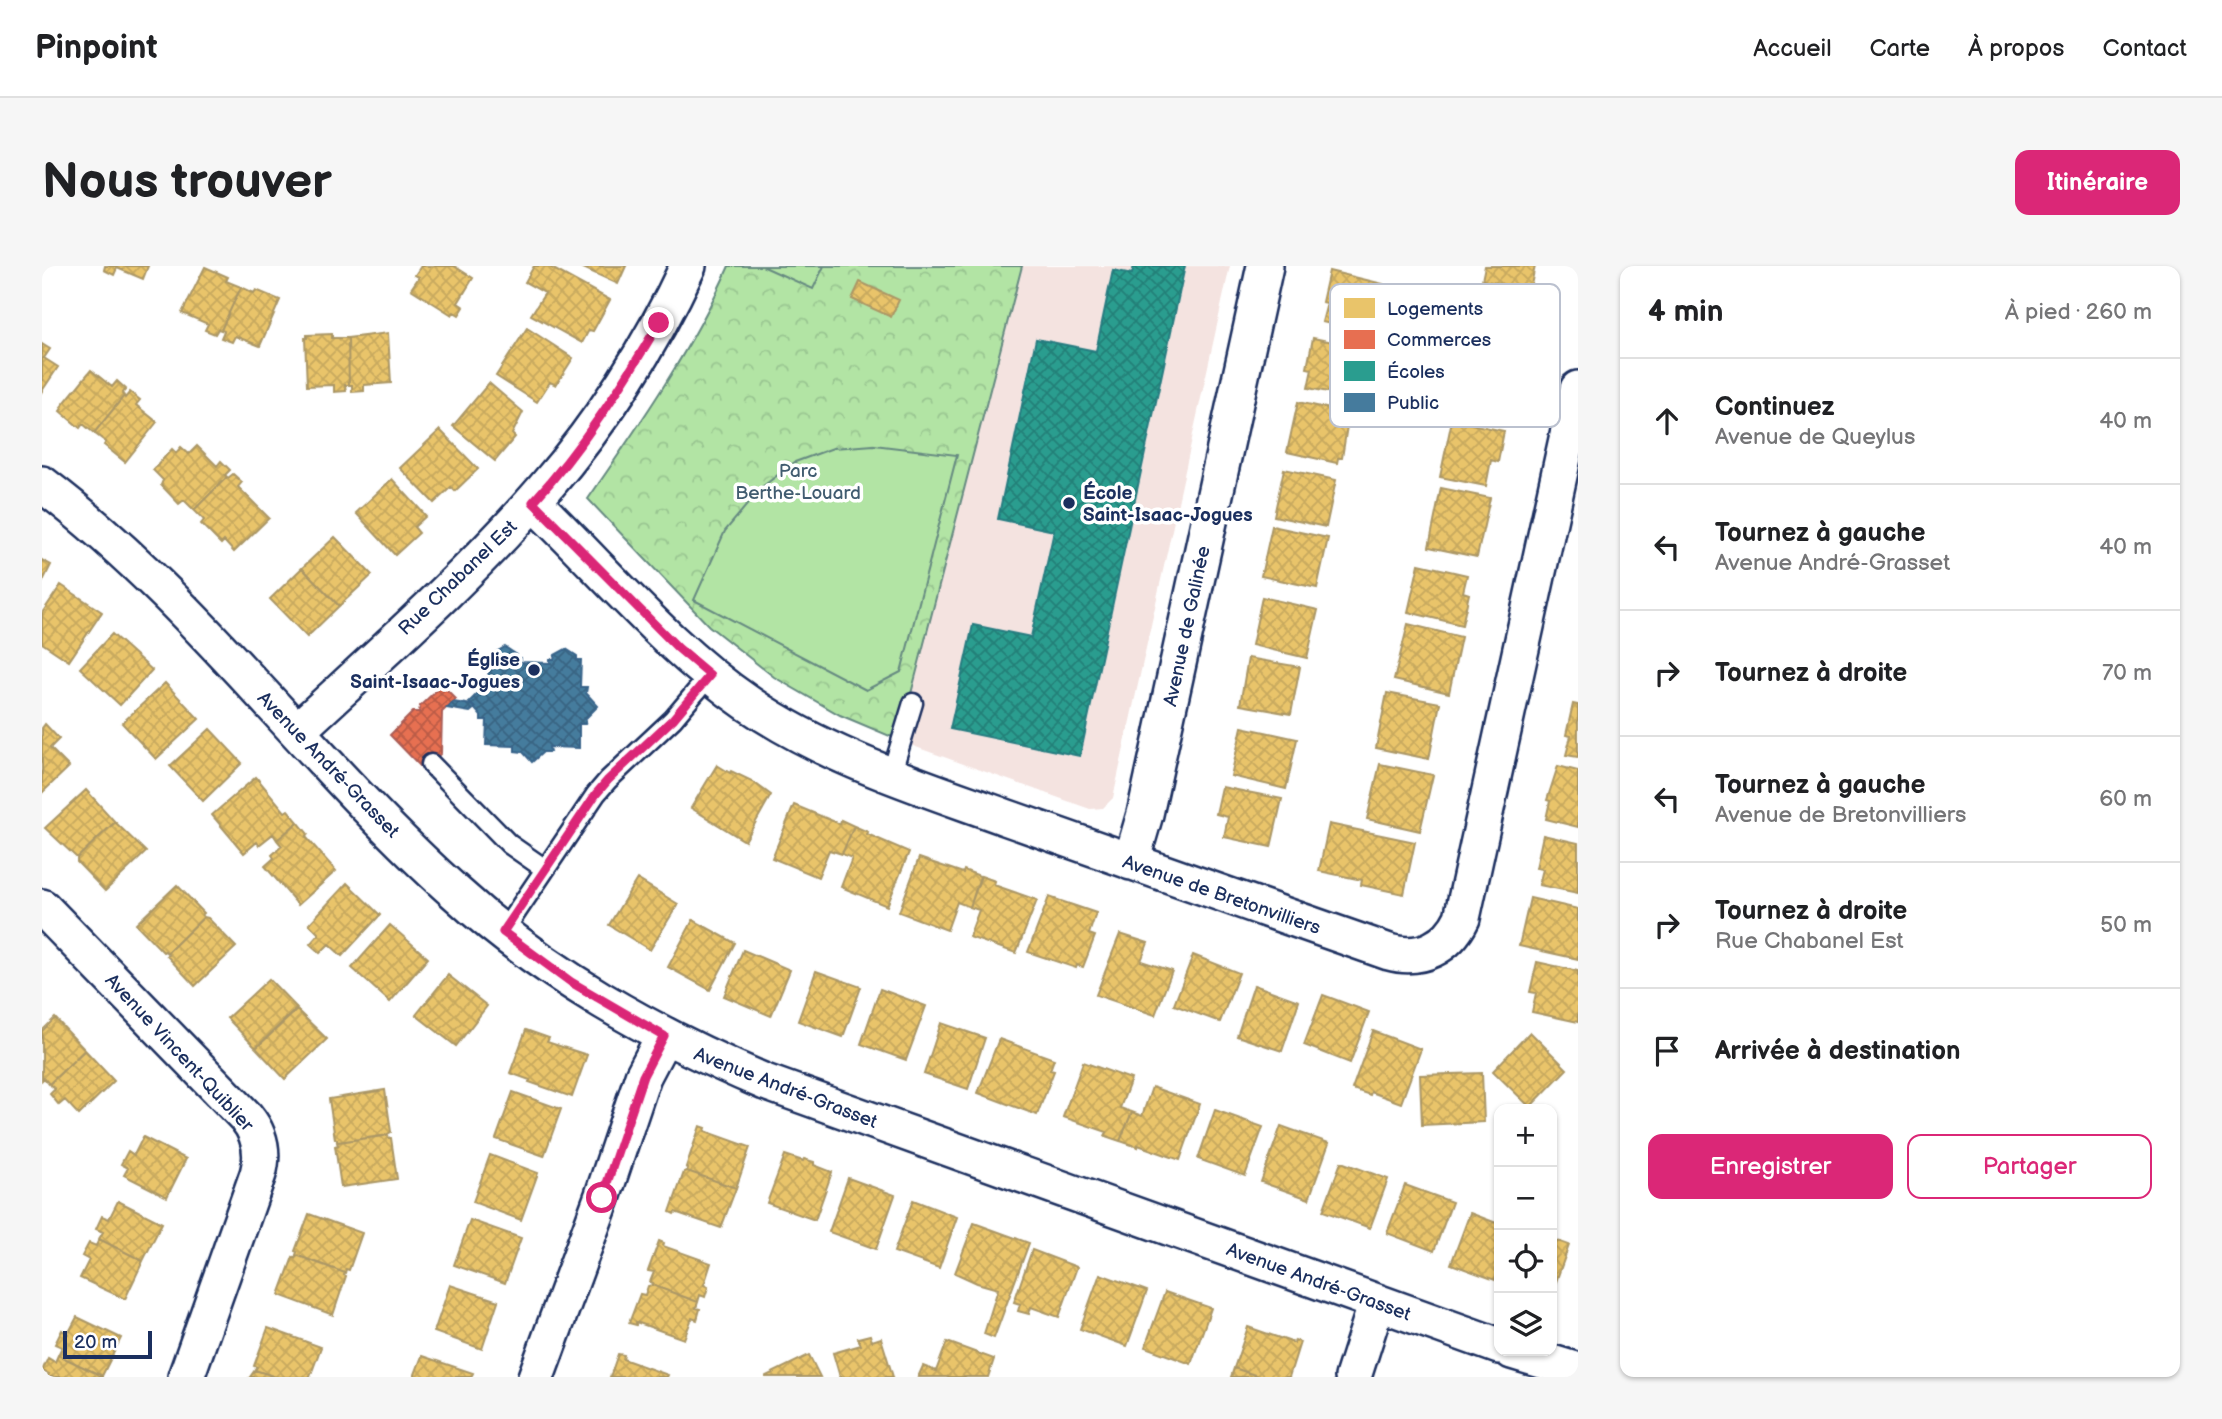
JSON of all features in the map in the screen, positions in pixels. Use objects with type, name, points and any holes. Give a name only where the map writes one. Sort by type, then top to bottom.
[{"type":"street","name":"Rue Chabanel Est","points":[[297,731],[464,573],[533,502],[576,449],[626,378],[659,323],[688,266]]},
{"type":"street","name":"Avenue de Galinée","points":[[1131,862],[1145,814],[1265,266]]},
{"type":"street","name":"Avenue de Bretonvilliers","points":[[533,502],[678,648],[749,704],[801,735],[891,775],[1398,955],[1427,952],[1451,936],[1464,910],[1578,388]]},
{"type":"street","name":"Avenue André-Grasset","points":[[42,484],[90,521],[150,577],[439,878],[503,932],[571,982],[664,1036],[765,1082],[1494,1344]]},
{"type":"street","name":"Avenue Vincent-Quiblier","points":[[49,928],[246,1117],[259,1139],[261,1156],[258,1174],[186,1377]]},
{"type":"street","points":[[536,1377],[602,1198],[643,1076],[664,1036]]},
{"type":"street","points":[[1353,1377],[1377,1302]]},
{"type":"street","points":[[1528,1356],[1578,1371]]},
{"type":"lane","points":[[503,932],[608,780],[673,719],[710,675]]},
{"type":"lane","points":[[891,775],[913,703]]},
{"type":"lane","points":[[432,764],[509,844],[545,869]]},
{"type":"shaded area","name":"École Saint-Isaac-Jogues","points":[[1022,266],[1230,266],[1113,798],[1103,808],[1090,809],[899,741]]},
{"type":"green space","name":"Parc Berthe-Louard","points":[[729,266],[1022,266],[899,740],[840,715],[774,677],[709,626],[588,499],[682,356]]},
{"type":"green space","points":[[762,266],[824,266],[813,289]]},
{"type":"green space","points":[[874,445],[957,455],[901,672],[866,690],[694,600],[725,531],[762,487],[795,462],[833,448]]},
{"type":"building: Logements","points":[[105,266],[148,266],[143,279],[117,268],[114,275],[104,270]]},
{"type":"building: Logements","points":[[421,266],[454,266],[473,278],[458,303],[464,307],[459,315],[454,312],[452,315],[411,289],[419,277],[415,275]]},
{"type":"building: Logements","points":[[534,266],[548,266],[610,300],[593,331],[589,330],[582,343],[531,315],[545,293],[525,282]]},
{"type":"building: Logements","points":[[579,266],[626,266],[618,284]]},
{"type":"building: Logements","points":[[1485,266],[1535,266],[1531,284],[1501,284],[1482,280]]},
{"type":"building: Logements","points":[[205,267],[228,277],[226,281],[241,287],[221,330],[218,329],[215,334],[205,330],[208,324],[182,313]]},
{"type":"building: Logements","points":[[1329,271],[1383,284],[1330,284],[1330,324],[1322,322],[1327,303],[1322,302]]},
{"type":"building: Logements","points":[[860,282],[899,300],[891,317],[852,299]]},
{"type":"building: Logements","points":[[241,287],[280,300],[260,346],[235,336],[232,342],[221,338],[224,331],[221,330]]},
{"type":"building: Logements","points":[[527,328],[573,358],[556,385],[550,382],[537,402],[496,376]]},
{"type":"building: Logements","points":[[388,333],[391,383],[364,385],[364,391],[352,392],[352,385],[349,385],[348,338]]},
{"type":"building: Logements","points":[[332,334],[332,338],[348,338],[349,385],[345,385],[346,391],[334,392],[334,385],[307,386],[305,338],[307,335]]},
{"type":"building: Logements","points":[[1313,338],[1330,341],[1330,392],[1308,388],[1312,369],[1307,368]]},
{"type":"building: Logements","points":[[42,344],[50,349],[44,358],[58,367],[42,391]]},
{"type":"building: Logements","points":[[91,370],[112,387],[117,381],[126,389],[122,394],[124,396],[94,433],[83,424],[80,428],[60,411]]},
{"type":"building: Logements","points":[[489,383],[523,412],[512,434],[515,437],[495,461],[453,426]]},
{"type":"building: Logements","points":[[130,392],[140,400],[136,405],[157,422],[125,462],[94,433]]},
{"type":"building: Logements","points":[[1298,402],[1330,409],[1330,427],[1347,427],[1342,458],[1338,458],[1337,463],[1287,452]]},
{"type":"building: Logements","points":[[1451,427],[1485,427],[1504,431],[1498,462],[1491,460],[1486,486],[1440,477]]},
{"type":"building: Logements","points":[[440,430],[478,469],[455,491],[451,487],[434,503],[400,468]]},
{"type":"building: Logements","points":[[197,446],[217,466],[221,461],[230,470],[225,475],[227,477],[194,510],[184,500],[179,504],[161,485],[163,480],[153,470],[172,449],[176,453],[181,447],[189,454]]},
{"type":"building: Logements","points":[[1284,469],[1336,480],[1326,527],[1274,516]]},
{"type":"building: Logements","points":[[233,474],[242,482],[238,487],[269,518],[234,552],[224,541],[221,544],[201,524],[204,520],[194,510]]},
{"type":"building: Logements","points":[[392,479],[426,516],[414,527],[419,533],[395,555],[356,513]]},
{"type":"building: Logements","points":[[1441,488],[1490,498],[1477,557],[1429,547]]},
{"type":"building: Logements","points":[[1272,526],[1328,538],[1317,588],[1261,576]]},
{"type":"building: Logements","points":[[335,537],[372,575],[339,606],[302,568]]},
{"type":"building: Logements","points":[[42,560],[51,565],[42,583]]},
{"type":"building: Logements","points":[[1419,564],[1467,575],[1463,592],[1469,594],[1462,625],[1408,612]]},
{"type":"building: Logements","points":[[302,568],[339,606],[307,637],[270,599]]},
{"type":"building: Logements","points":[[61,585],[102,612],[69,661],[42,643],[42,613]]},
{"type":"building: Logements","points":[[1262,597],[1318,610],[1307,658],[1252,645]]},
{"type":"building: Logements","points":[[1408,624],[1461,637],[1449,693],[1394,680]]},
{"type":"building: Logements","points":[[112,634],[152,670],[120,705],[80,668]]},
{"type":"building: Logements","points":[[1248,658],[1300,667],[1291,714],[1240,705]]},
{"type":"building: Logements","points":[[165,683],[199,719],[156,759],[122,723]]},
{"type":"building: Logements","points":[[1387,693],[1440,703],[1429,759],[1376,748]]},
{"type":"building: Logements","points":[[1573,704],[1578,705],[1578,757],[1566,755],[1571,736],[1566,735]]},
{"type":"building: Logements","points":[[45,724],[59,739],[50,748],[69,767],[42,793],[42,728]]},
{"type":"building: Logements","points":[[1242,727],[1297,739],[1286,789],[1231,776]]},
{"type":"building: Logements","points":[[210,729],[242,763],[203,801],[170,766]]},
{"type":"building: Logements","points":[[1380,764],[1433,775],[1420,831],[1367,819]]},
{"type":"building: Logements","points":[[717,765],[752,781],[771,795],[745,841],[691,808]]},
{"type":"building: Logements","points":[[1558,766],[1578,771],[1578,827],[1546,819],[1550,801],[1547,800]]},
{"type":"building: Logements","points":[[256,777],[285,812],[288,810],[298,822],[277,840],[273,834],[244,853],[212,815]]},
{"type":"building: Logements","points":[[1222,787],[1282,799],[1271,847],[1224,837],[1228,817],[1216,814]]},
{"type":"building: Logements","points":[[86,790],[115,822],[77,858],[45,828]]},
{"type":"building: Logements","points":[[794,805],[840,824],[841,820],[854,826],[842,854],[829,850],[818,877],[772,858]]},
{"type":"building: Logements","points":[[115,822],[146,852],[105,891],[77,862],[77,858]]},
{"type":"building: Logements","points":[[298,822],[308,834],[306,837],[336,871],[298,905],[265,866],[282,846],[277,840]]},
{"type":"building: Logements","points":[[1329,824],[1415,842],[1404,894],[1361,885],[1362,880],[1319,871]]},
{"type":"building: Logements","points":[[854,826],[909,852],[887,906],[841,887],[852,858],[842,854]]},
{"type":"building: Logements","points":[[1543,835],[1578,843],[1578,893],[1539,885],[1543,869],[1536,868]]},
{"type":"building: Logements","points":[[919,858],[980,876],[970,907],[957,902],[947,930],[899,912]]},
{"type":"building: Logements","points":[[981,876],[995,881],[994,885],[1037,900],[1016,953],[969,937],[979,910],[970,907]]},
{"type":"building: Logements","points":[[637,879],[678,904],[650,950],[609,925]]},
{"type":"building: Logements","points":[[347,883],[380,915],[342,956],[329,944],[320,953],[310,944],[319,934],[309,924]]},
{"type":"building: Logements","points":[[177,885],[204,913],[204,917],[167,953],[136,924]]},
{"type":"building: Logements","points":[[1049,897],[1096,913],[1089,934],[1095,936],[1083,967],[1077,965],[1076,968],[1028,952]]},
{"type":"building: Logements","points":[[1530,898],[1578,909],[1578,959],[1519,946]]},
{"type":"building: Logements","points":[[204,917],[236,947],[195,986],[167,953]]},
{"type":"building: Logements","points":[[693,920],[735,943],[710,990],[668,967]]},
{"type":"building: Logements","points":[[390,925],[428,958],[390,1002],[352,968]]},
{"type":"building: Logements","points":[[1120,934],[1148,943],[1141,961],[1172,971],[1155,1015],[1096,995]]},
{"type":"building: Logements","points":[[743,950],[790,970],[771,1016],[724,996]]},
{"type":"building: Logements","points":[[1193,955],[1239,973],[1220,1022],[1174,1005]]},
{"type":"building: Logements","points":[[1537,962],[1578,971],[1578,1022],[1532,1012],[1536,993],[1530,992]]},
{"type":"building: Logements","points":[[816,971],[861,987],[843,1037],[798,1021]]},
{"type":"building: Logements","points":[[448,975],[487,1006],[456,1046],[416,1015]]},
{"type":"building: Logements","points":[[269,979],[297,1008],[256,1048],[227,1018]]},
{"type":"building: Logements","points":[[1254,985],[1299,1001],[1282,1051],[1237,1036]]},
{"type":"building: Logements","points":[[880,989],[926,1006],[906,1060],[861,1044]]},
{"type":"building: Logements","points":[[1323,995],[1369,1012],[1350,1063],[1304,1045]]},
{"type":"building: Logements","points":[[297,1010],[327,1039],[285,1079],[256,1048]]},
{"type":"building: Logements","points":[[55,1018],[85,1050],[49,1084],[44,1078],[42,1080],[42,1031]]},
{"type":"building: Logements","points":[[941,1023],[985,1038],[968,1089],[924,1074]]},
{"type":"building: Logements","points":[[526,1030],[549,1038],[547,1042],[587,1055],[572,1097],[510,1073]]},
{"type":"building: Logements","points":[[1373,1031],[1421,1049],[1401,1103],[1371,1092],[1370,1095],[1352,1089]]},
{"type":"building: Logements","points":[[1530,1032],[1567,1069],[1533,1104],[1527,1104],[1493,1071]]},
{"type":"building: Logements","points":[[999,1039],[1054,1059],[1050,1070],[1054,1071],[1037,1115],[978,1093]]},
{"type":"building: Logements","points":[[85,1050],[114,1081],[79,1115],[65,1100],[59,1105],[50,1094],[55,1089],[49,1084]]},
{"type":"building: Logements","points":[[1083,1062],[1131,1079],[1120,1108],[1132,1112],[1120,1141],[1105,1136],[1107,1132],[1063,1117]]},
{"type":"building: Logements","points":[[1482,1073],[1484,1122],[1422,1125],[1420,1075]]},
{"type":"building: Logements","points":[[1152,1087],[1200,1104],[1180,1160],[1120,1141],[1132,1112],[1142,1116]]},
{"type":"building: Logements","points":[[385,1090],[391,1132],[384,1136],[337,1142],[329,1099]]},
{"type":"building: Logements","points":[[513,1092],[561,1109],[544,1156],[496,1139]]},
{"type":"building: Logements","points":[[1215,1110],[1263,1127],[1245,1176],[1198,1159]]},
{"type":"building: Logements","points":[[700,1126],[706,1128],[705,1131],[750,1147],[736,1188],[687,1171]]},
{"type":"building: Logements","points":[[1281,1126],[1329,1143],[1309,1199],[1261,1182]]},
{"type":"building: Logements","points":[[388,1135],[391,1138],[397,1179],[341,1187],[335,1146],[338,1145],[337,1142]]},
{"type":"building: Logements","points":[[143,1137],[186,1159],[167,1197],[124,1175],[128,1168],[121,1164],[128,1151],[134,1155]]},
{"type":"building: Logements","points":[[490,1155],[538,1173],[521,1220],[473,1202]]},
{"type":"building: Logements","points":[[785,1155],[814,1162],[814,1165],[832,1172],[815,1220],[767,1203]]},
{"type":"building: Logements","points":[[1341,1162],[1388,1179],[1370,1228],[1323,1211]]},
{"type":"building: Logements","points":[[684,1172],[736,1188],[721,1228],[670,1212]]},
{"type":"building: Logements","points":[[848,1178],[895,1195],[876,1249],[829,1232]]},
{"type":"building: Logements","points":[[1405,1185],[1452,1202],[1434,1251],[1387,1233]]},
{"type":"building: Logements","points":[[913,1200],[957,1217],[939,1268],[894,1252]]},
{"type":"building: Logements","points":[[118,1201],[162,1223],[143,1261],[99,1239],[103,1232],[96,1229],[102,1216],[109,1219]]},
{"type":"building: Logements","points":[[1470,1213],[1494,1222],[1494,1280],[1451,1264]]},
{"type":"building: Logements","points":[[309,1214],[362,1233],[349,1270],[346,1269],[345,1273],[296,1255],[295,1251]]},
{"type":"building: Logements","points":[[470,1220],[521,1238],[505,1283],[454,1265]]},
{"type":"building: Logements","points":[[974,1223],[1029,1243],[994,1338],[984,1334],[998,1289],[955,1273]]},
{"type":"building: Logements","points":[[99,1239],[143,1261],[125,1299],[80,1278],[89,1260],[82,1256],[89,1243],[96,1246]]},
{"type":"building: Logements","points":[[659,1241],[664,1243],[663,1246],[711,1263],[704,1285],[708,1287],[705,1297],[700,1295],[698,1302],[652,1285],[650,1282],[654,1272],[648,1271]]},
{"type":"building: Logements","points":[[1557,1241],[1569,1245],[1557,1279]]},
{"type":"building: Logements","points":[[1032,1250],[1077,1267],[1059,1317],[1031,1307],[1029,1314],[1018,1311],[1020,1304],[1014,1302]]},
{"type":"building: Logements","points":[[296,1255],[345,1273],[333,1315],[279,1295]]},
{"type":"building: Logements","points":[[1100,1274],[1147,1291],[1127,1346],[1080,1329]]},
{"type":"building: Logements","points":[[450,1285],[498,1301],[482,1349],[434,1332]]},
{"type":"building: Logements","points":[[652,1285],[698,1302],[696,1308],[700,1309],[697,1320],[692,1318],[684,1339],[636,1322],[636,1325],[629,1323],[640,1294],[645,1295],[648,1286]]},
{"type":"building: Logements","points":[[1165,1292],[1211,1308],[1191,1364],[1145,1347]]},
{"type":"building: Logements","points":[[77,1317],[121,1338],[102,1376],[58,1355],[62,1347],[55,1344],[62,1330],[68,1334]]},
{"type":"building: Logements","points":[[1248,1327],[1294,1343],[1295,1340],[1300,1342],[1289,1377],[1261,1377],[1234,1368]]},
{"type":"building: Logements","points":[[268,1328],[321,1347],[310,1377],[276,1377],[255,1370],[257,1367],[254,1366]]},
{"type":"building: Logements","points":[[870,1335],[872,1341],[881,1338],[893,1377],[840,1377],[833,1353],[861,1345],[858,1338]]},
{"type":"building: Logements","points":[[947,1342],[994,1359],[988,1377],[918,1377],[923,1366],[936,1371]]},
{"type":"building: Logements","points":[[618,1354],[624,1355],[623,1359],[668,1375],[610,1377]]},
{"type":"building: Logements","points":[[58,1355],[102,1377],[47,1377],[49,1374],[42,1371],[48,1358],[55,1362]]},
{"type":"building: Logements","points":[[809,1355],[820,1377],[766,1377],[766,1376]]},
{"type":"building: Logements","points":[[422,1356],[473,1373],[471,1377],[414,1377]]},
{"type":"building: Logements","points":[[1234,1368],[1261,1377],[1231,1377]]},
{"type":"building: Logements","points":[[255,1370],[276,1377],[250,1377]]},
{"type":"building: Commerces","points":[[442,685],[456,699],[442,712],[441,753],[424,770],[390,735],[413,712],[419,712],[420,706]]},
{"type":"building: Écoles","points":[[1134,266],[1185,266],[1080,756],[950,729],[973,625],[1031,637],[1054,531],[998,519],[1036,339],[1096,351],[1113,270],[1132,274]]},
{"type":"building: Public","points":[[505,647],[517,655],[517,658],[521,658],[521,662],[550,663],[550,659],[554,659],[555,655],[566,649],[577,656],[577,660],[581,660],[580,687],[587,687],[586,693],[598,706],[586,718],[585,724],[579,724],[579,748],[549,747],[550,752],[543,752],[532,762],[523,752],[515,751],[515,746],[486,745],[487,720],[481,720],[481,716],[469,702],[482,689],[482,683],[488,683],[489,658]]},
{"type":"building: Public","points":[[453,702],[472,705],[475,708],[470,712],[447,708]]},
{"type":"place","name":"École Saint-Isaac-Jogues","points":[[1069,503]]},
{"type":"place","name":"Église Saint-Isaac-Jogues","points":[[534,670]]},
{"type":"route","points":[[602,1198],[643,1076],[664,1036],[571,982],[503,932],[596,794],[673,719],[710,675],[678,648],[533,502],[601,416],[659,323]]}]
